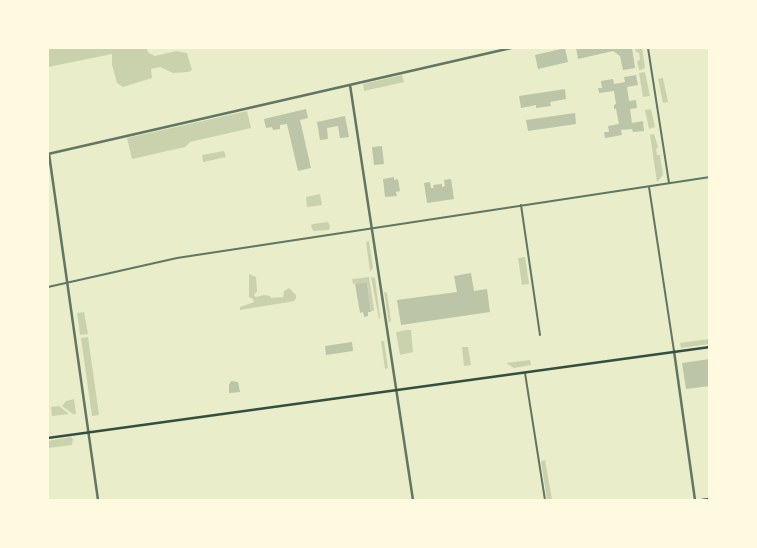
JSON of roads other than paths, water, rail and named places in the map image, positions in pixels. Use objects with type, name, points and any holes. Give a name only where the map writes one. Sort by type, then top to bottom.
[{"type":"main road","points":[[48,438],[710,347]]},
{"type":"main road","points":[[702,500],[710,499]]},
{"type":"street","points":[[98,500],[48,154],[511,48]]},
{"type":"street","points":[[648,48],[669,183]]},
{"type":"street","points":[[350,85],[413,500]]},
{"type":"street","points":[[48,286],[163,261],[710,177]]},
{"type":"street","points":[[649,187],[695,500]]},
{"type":"street","points":[[521,205],[540,335]]},
{"type":"street","points":[[525,373],[545,500]]}]
